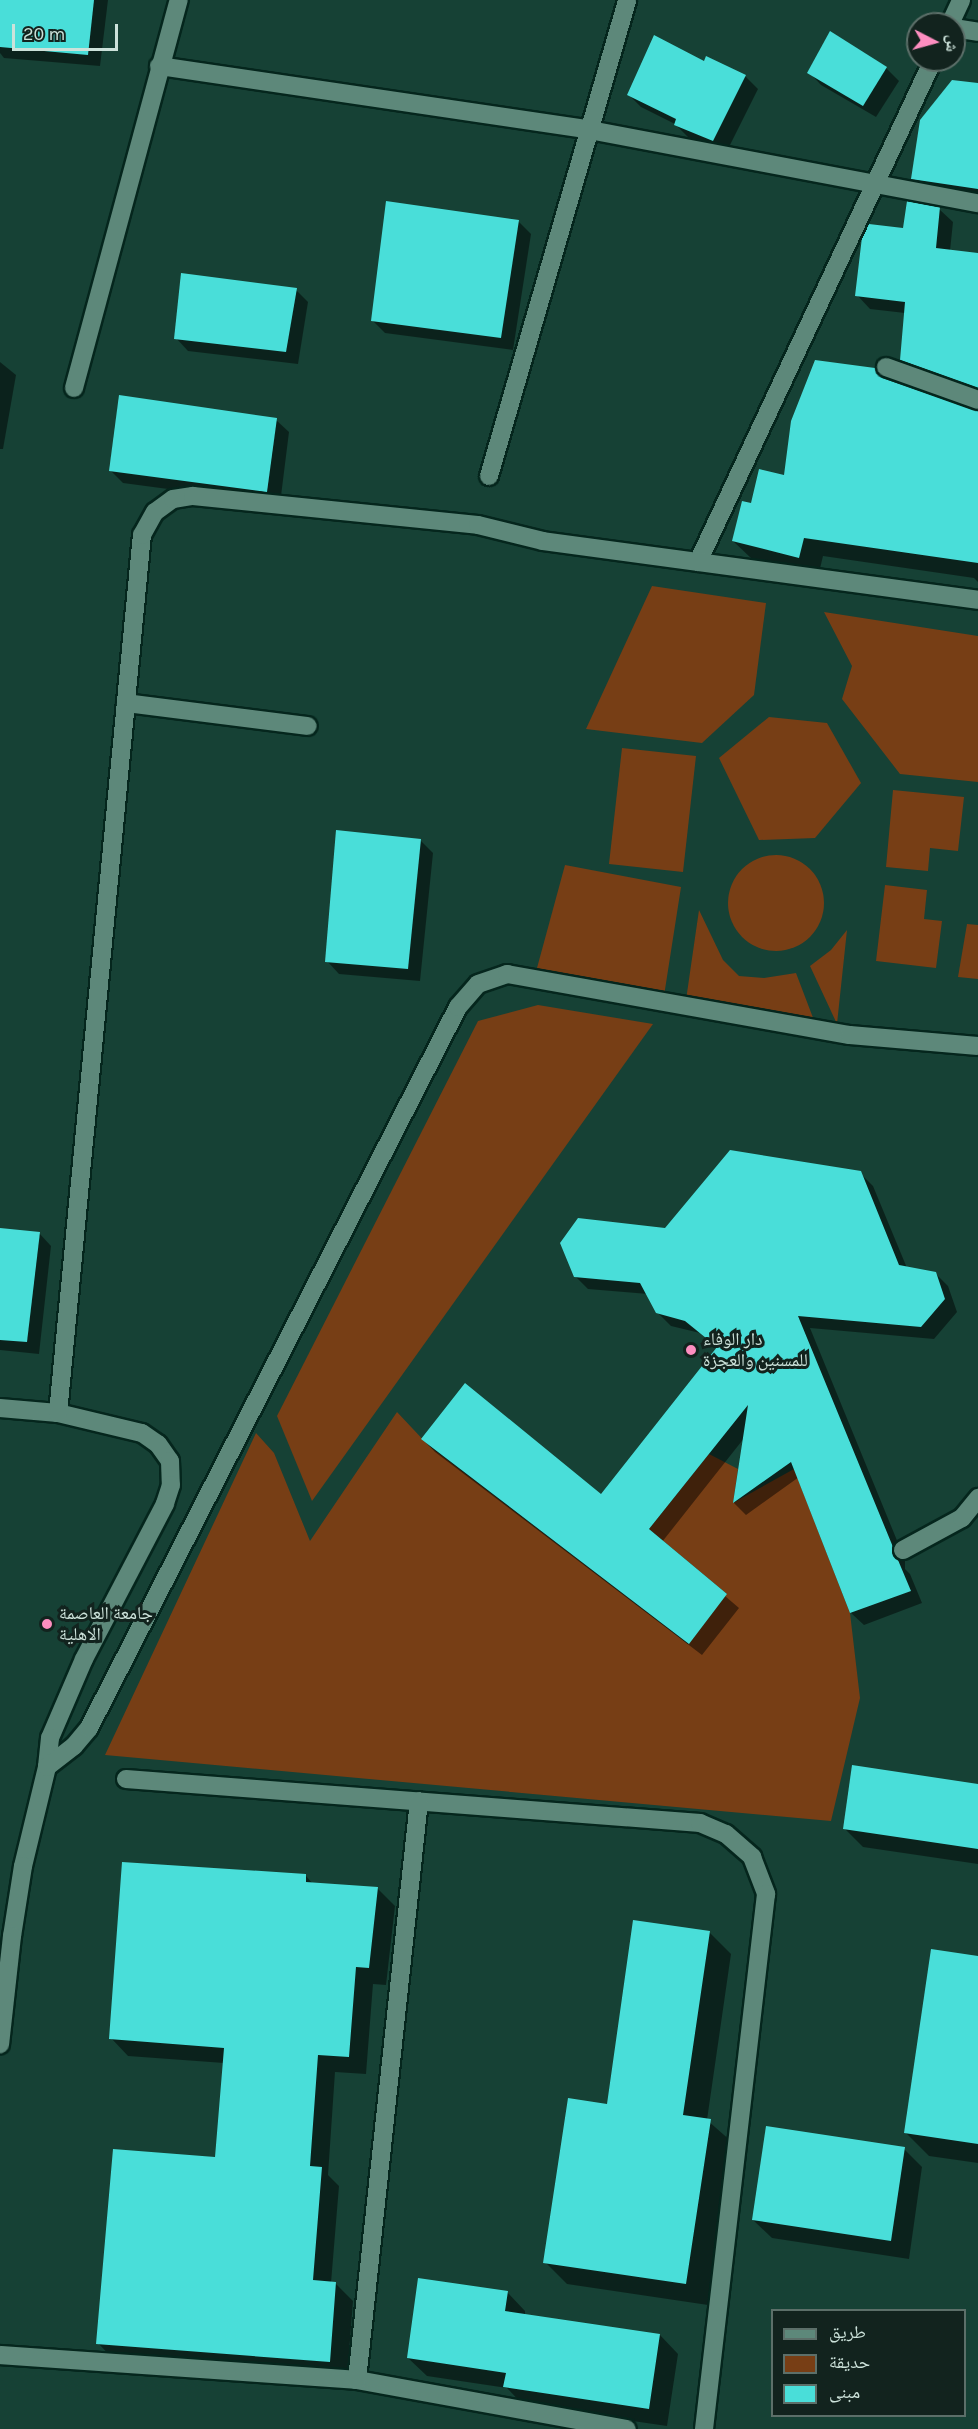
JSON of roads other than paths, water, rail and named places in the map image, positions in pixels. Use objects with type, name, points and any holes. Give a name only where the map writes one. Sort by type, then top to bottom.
[{"type":"street","points":[[74,388],[159,66],[179,0]]},
{"type":"street","points":[[489,476],[627,0]]},
{"type":"street","points":[[159,66],[590,130],[978,203]]},
{"type":"street","points":[[698,562],[927,72]]},
{"type":"street","points":[[886,367],[978,400]]},
{"type":"street","points":[[58,1413],[142,535],[155,512],[173,499],[193,496],[478,525],[543,541],[978,600]]},
{"type":"street","points":[[126,703],[308,726]]},
{"type":"street","points":[[47,1767],[74,1746],[89,1728],[458,1006],[478,984],[507,974],[850,1035],[978,1046]]},
{"type":"street","points":[[0,1408],[58,1413],[142,1433],[158,1444],[170,1461],[171,1485],[165,1504],[84,1659],[50,1738],[47,1767],[23,1866],[12,1936],[0,2044]]},
{"type":"street","points":[[903,1550],[962,1518],[978,1498]]},
{"type":"street","points":[[126,1779],[700,1823],[726,1834],[752,1857],[766,1894],[704,2429]]},
{"type":"street","points":[[357,2380],[418,1801]]},
{"type":"street","points":[[0,2355],[357,2380],[627,2429]]},
{"type":"place","name":"دار الوفاء للمسنين والعجزة","points":[[691,1350]]},
{"type":"place","name":"جامعة العاصمة الاهلية","points":[[47,1624]]}]
